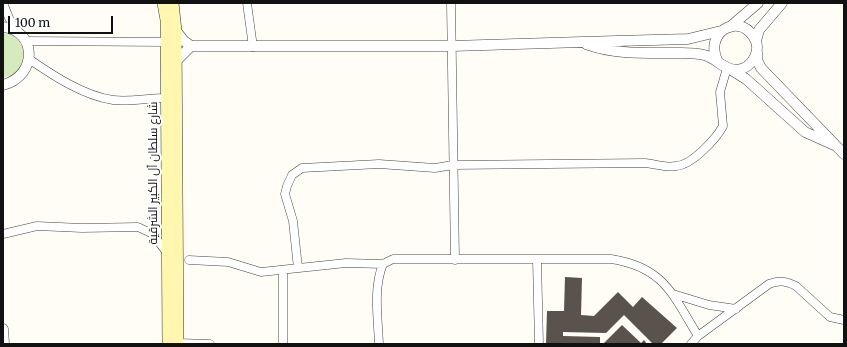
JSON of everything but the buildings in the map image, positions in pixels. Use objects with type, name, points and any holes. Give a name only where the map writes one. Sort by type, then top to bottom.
[{"type":"main road","name":"شارع سلطان آل الكبير الشرقية","points":[[163,3],[166,20],[167,253],[175,344]]},
{"type":"main road","name":"شارع سلطان آل الكبير الشرقية","points":[[173,3],[176,31],[175,344]]},
{"type":"street","points":[[3,3],[9,18],[22,37],[28,50],[29,59],[21,76],[8,83],[3,90]]},
{"type":"street","points":[[247,3],[253,46]]},
{"type":"street","points":[[451,3],[455,260]]},
{"type":"street","points":[[718,62],[713,49],[714,42],[726,29],[758,3]]},
{"type":"street","points":[[782,3],[759,30],[756,41],[757,60],[761,68],[844,154]]},
{"type":"street","points":[[3,27],[8,28],[22,37],[166,42]]},
{"type":"street","points":[[176,31],[184,41],[191,46],[452,46],[688,39],[726,29],[743,27],[753,35],[756,41]]},
{"type":"street","points":[[582,42],[600,49],[630,53],[704,55],[746,79],[805,132],[835,146]]},
{"type":"street","points":[[176,60],[191,46]]},
{"type":"street","points":[[729,69],[737,70],[750,64],[757,52]]},
{"type":"street","points":[[29,59],[55,77],[104,98],[124,100],[166,98]]},
{"type":"street","points":[[298,268],[294,221],[285,194],[292,175],[302,168],[379,164],[424,168],[454,165],[645,163],[670,167],[680,166],[694,158],[714,138],[723,126],[720,92],[729,69]]},
{"type":"street","points":[[3,234],[37,226],[82,228],[138,227],[153,234],[167,253]]},
{"type":"street","points":[[189,260],[228,262],[261,272],[346,263],[383,264],[393,259],[611,259],[642,267],[665,283],[698,336]]},
{"type":"street","points":[[537,260],[538,344]]},
{"type":"street","points":[[379,344],[377,290],[378,275],[383,264]]},
{"type":"street","points":[[283,270],[283,344]]},
{"type":"street","points":[[691,344],[698,336],[769,284],[783,281],[796,286],[830,317],[844,320]]},
{"type":"street","points":[[672,294],[708,305],[736,309]]},
{"type":"street","points":[[3,329],[4,344]]},
{"type":"street","points":[[175,344],[210,344]]},
{"type":"green space","points":[[3,33],[12,35],[18,40],[24,55],[19,70],[12,75],[3,77]]}]
